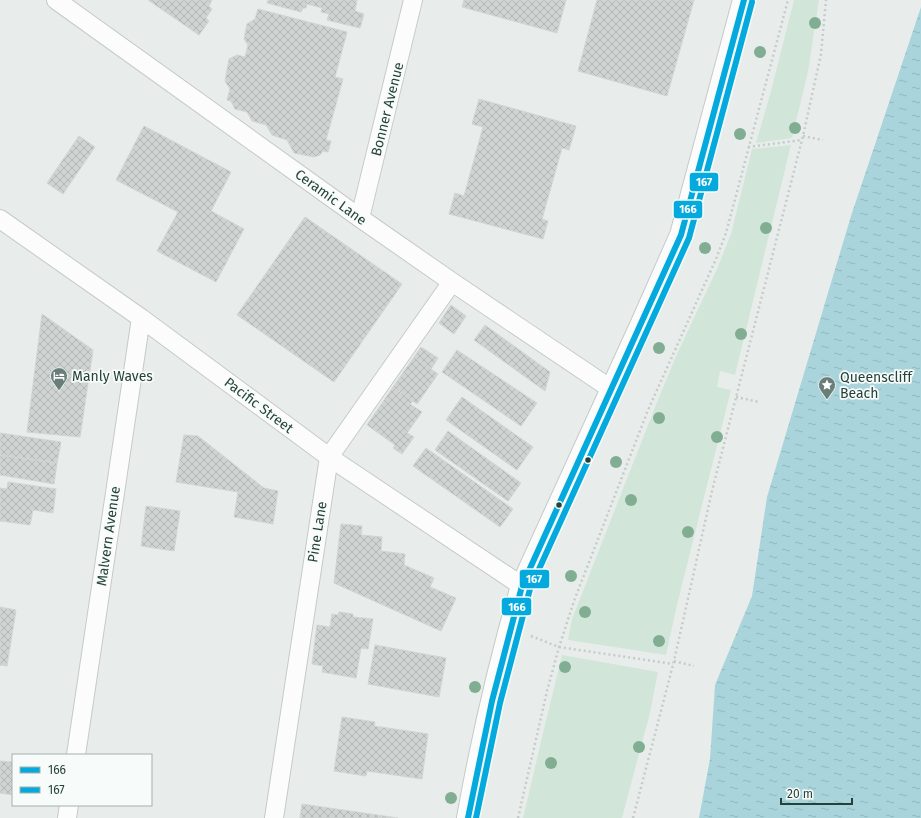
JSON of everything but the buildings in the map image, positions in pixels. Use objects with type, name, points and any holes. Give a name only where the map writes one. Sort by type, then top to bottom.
[{"type":"main road","points":[[468,818],[510,629],[522,586],[681,235],[744,0]]},
{"type":"street","name":"Ceramic Lane","points":[[56,0],[360,218],[611,390]]},
{"type":"street","name":"Bonner Avenue","points":[[360,218],[413,0]]},
{"type":"street","name":"Pacific Street","points":[[0,219],[140,318],[329,457],[522,586]]},
{"type":"street","name":"Pine Lane","points":[[274,818],[329,457],[452,282]]},
{"type":"street","name":"Malvern Avenue","points":[[76,754],[140,318]]},
{"type":"street","points":[[67,818],[69,806]]},
{"type":"path","points":[[518,818],[559,647],[574,601],[648,410],[716,259],[726,233],[788,0]]},
{"type":"path","points":[[634,818],[673,663],[712,491],[803,138],[820,54],[826,0]]},
{"type":"path","points":[[748,147],[803,138],[823,140]]},
{"type":"path","points":[[736,397],[759,402]]},
{"type":"path","points":[[525,634],[559,647],[694,666]]},
{"type":"green space","points":[[794,0],[819,0],[808,72],[792,138],[756,143],[771,91]]},
{"type":"green space","points":[[791,145],[735,375],[720,371],[717,387],[731,390],[677,605],[666,655],[568,640],[572,619],[659,397],[677,354],[717,269],[731,234],[752,149]]},
{"type":"green space","points":[[562,655],[658,672],[650,713],[622,818],[523,818]]},
{"type":"water","points":[[921,7],[921,818],[699,818],[710,759],[715,685],[752,596],[767,497],[851,216]]},
{"type":"transit line","name":"166","points":[[468,818],[492,701],[522,586],[681,235],[744,0]]},
{"type":"transit line","name":"167","points":[[476,818],[500,703],[530,589],[689,238],[752,2]]},
{"type":"place","name":"Manly Waves","points":[[59,391]]},
{"type":"place","name":"Queenscliff Beach","points":[[827,400]]}]
